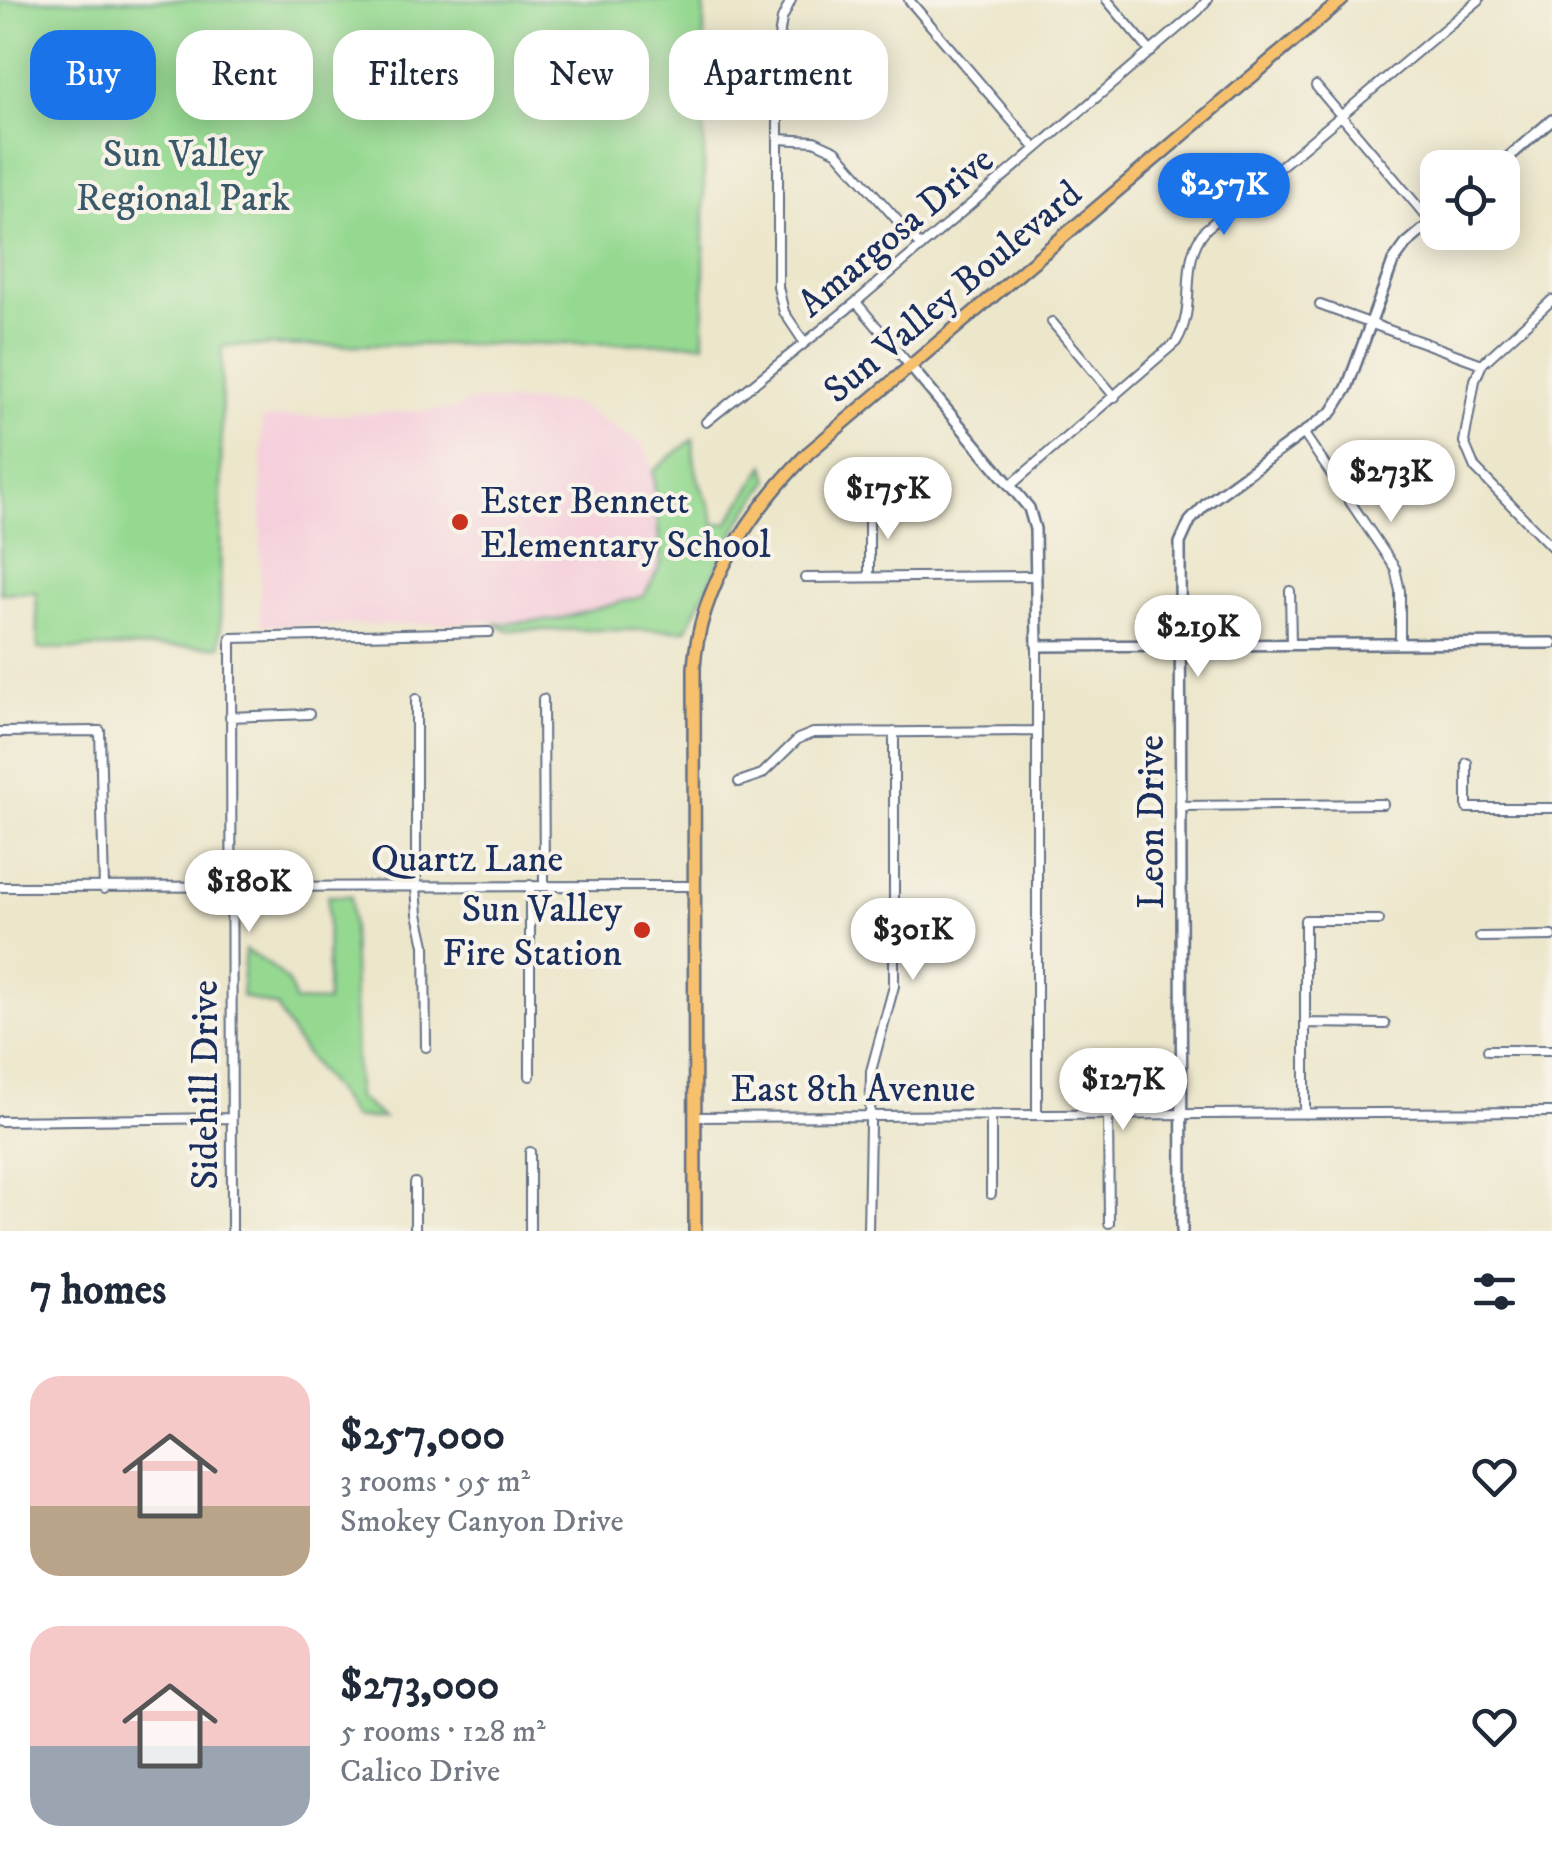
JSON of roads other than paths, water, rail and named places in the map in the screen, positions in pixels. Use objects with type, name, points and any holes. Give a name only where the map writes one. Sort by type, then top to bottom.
[{"type":"main road","name":"Sun Valley Boulevard","points":[[695,1231],[694,668],[698,634],[708,601],[732,552],[773,490],[808,453],[1342,0]]},
{"type":"street","points":[[791,0],[779,31],[778,288],[784,312],[804,342]]},
{"type":"street","points":[[910,0],[1036,149]]},
{"type":"street","points":[[1107,0],[1151,52]]},
{"type":"street","name":"Amargosa Drive","points":[[706,422],[856,302],[1207,0]]},
{"type":"street","points":[[1011,485],[1169,350],[1182,332],[1190,308],[1190,256],[1200,236],[1479,0]]},
{"type":"street","points":[[1316,86],[1420,205]]},
{"type":"street","points":[[1517,150],[1552,120]]},
{"type":"street","points":[[778,139],[814,141],[836,151],[921,246]]},
{"type":"street","name":"Leon Drive","points":[[1182,1231],[1178,554],[1190,521],[1206,504],[1323,420],[1340,400],[1393,262],[1420,232]]},
{"type":"street","points":[[1551,544],[1480,474],[1466,452],[1464,430],[1482,364],[1552,300]]},
{"type":"street","points":[[856,302],[1011,485],[1033,518],[1036,1114]]},
{"type":"street","points":[[1320,305],[1482,364]]},
{"type":"street","points":[[1052,322],[1115,397]]},
{"type":"street","points":[[1304,434],[1395,568],[1400,591],[1400,643]]},
{"type":"street","points":[[869,506],[869,577]]},
{"type":"street","points":[[806,578],[1036,576]]},
{"type":"street","points":[[1290,592],[1290,644]]},
{"type":"street","name":"Sidehill Drive","points":[[232,1231],[231,638],[489,632]]},
{"type":"street","points":[[1036,646],[1552,643]]},
{"type":"street","points":[[543,699],[544,884]]},
{"type":"street","points":[[416,700],[416,887],[425,946],[426,1047]]},
{"type":"street","points":[[230,717],[309,714]]},
{"type":"street","points":[[0,732],[100,730],[104,889]]},
{"type":"street","points":[[739,782],[762,774],[805,736],[1037,731]]},
{"type":"street","points":[[868,1231],[871,1072],[894,992],[894,732]]},
{"type":"street","points":[[1468,763],[1467,808],[1552,808]]},
{"type":"street","points":[[1180,806],[1383,804]]},
{"type":"street","points":[[530,885],[530,1076]]},
{"type":"street","name":"Quartz Lane","points":[[0,887],[695,886]]},
{"type":"street","points":[[1304,1114],[1305,920],[1379,920]]},
{"type":"street","points":[[1480,936],[1552,936]]},
{"type":"street","points":[[1305,1023],[1386,1024]]},
{"type":"street","points":[[1488,1050],[1552,1050]]},
{"type":"street","name":"East 8th Avenue","points":[[695,1116],[1552,1112]]},
{"type":"street","points":[[1108,1114],[1109,1223]]},
{"type":"street","points":[[991,1115],[991,1194]]},
{"type":"street","points":[[0,1121],[232,1118]]},
{"type":"street","points":[[530,1152],[530,1231]]},
{"type":"street","points":[[415,1183],[415,1231]]},
{"type":"place","name":"Ester Bennett Elementary School","points":[[460,522]]},
{"type":"place","name":"Sun Valley Fire Station","points":[[642,930]]},
{"type":"park label","name":"Sun Valley Regional Park","points":[[183,175]]}]
